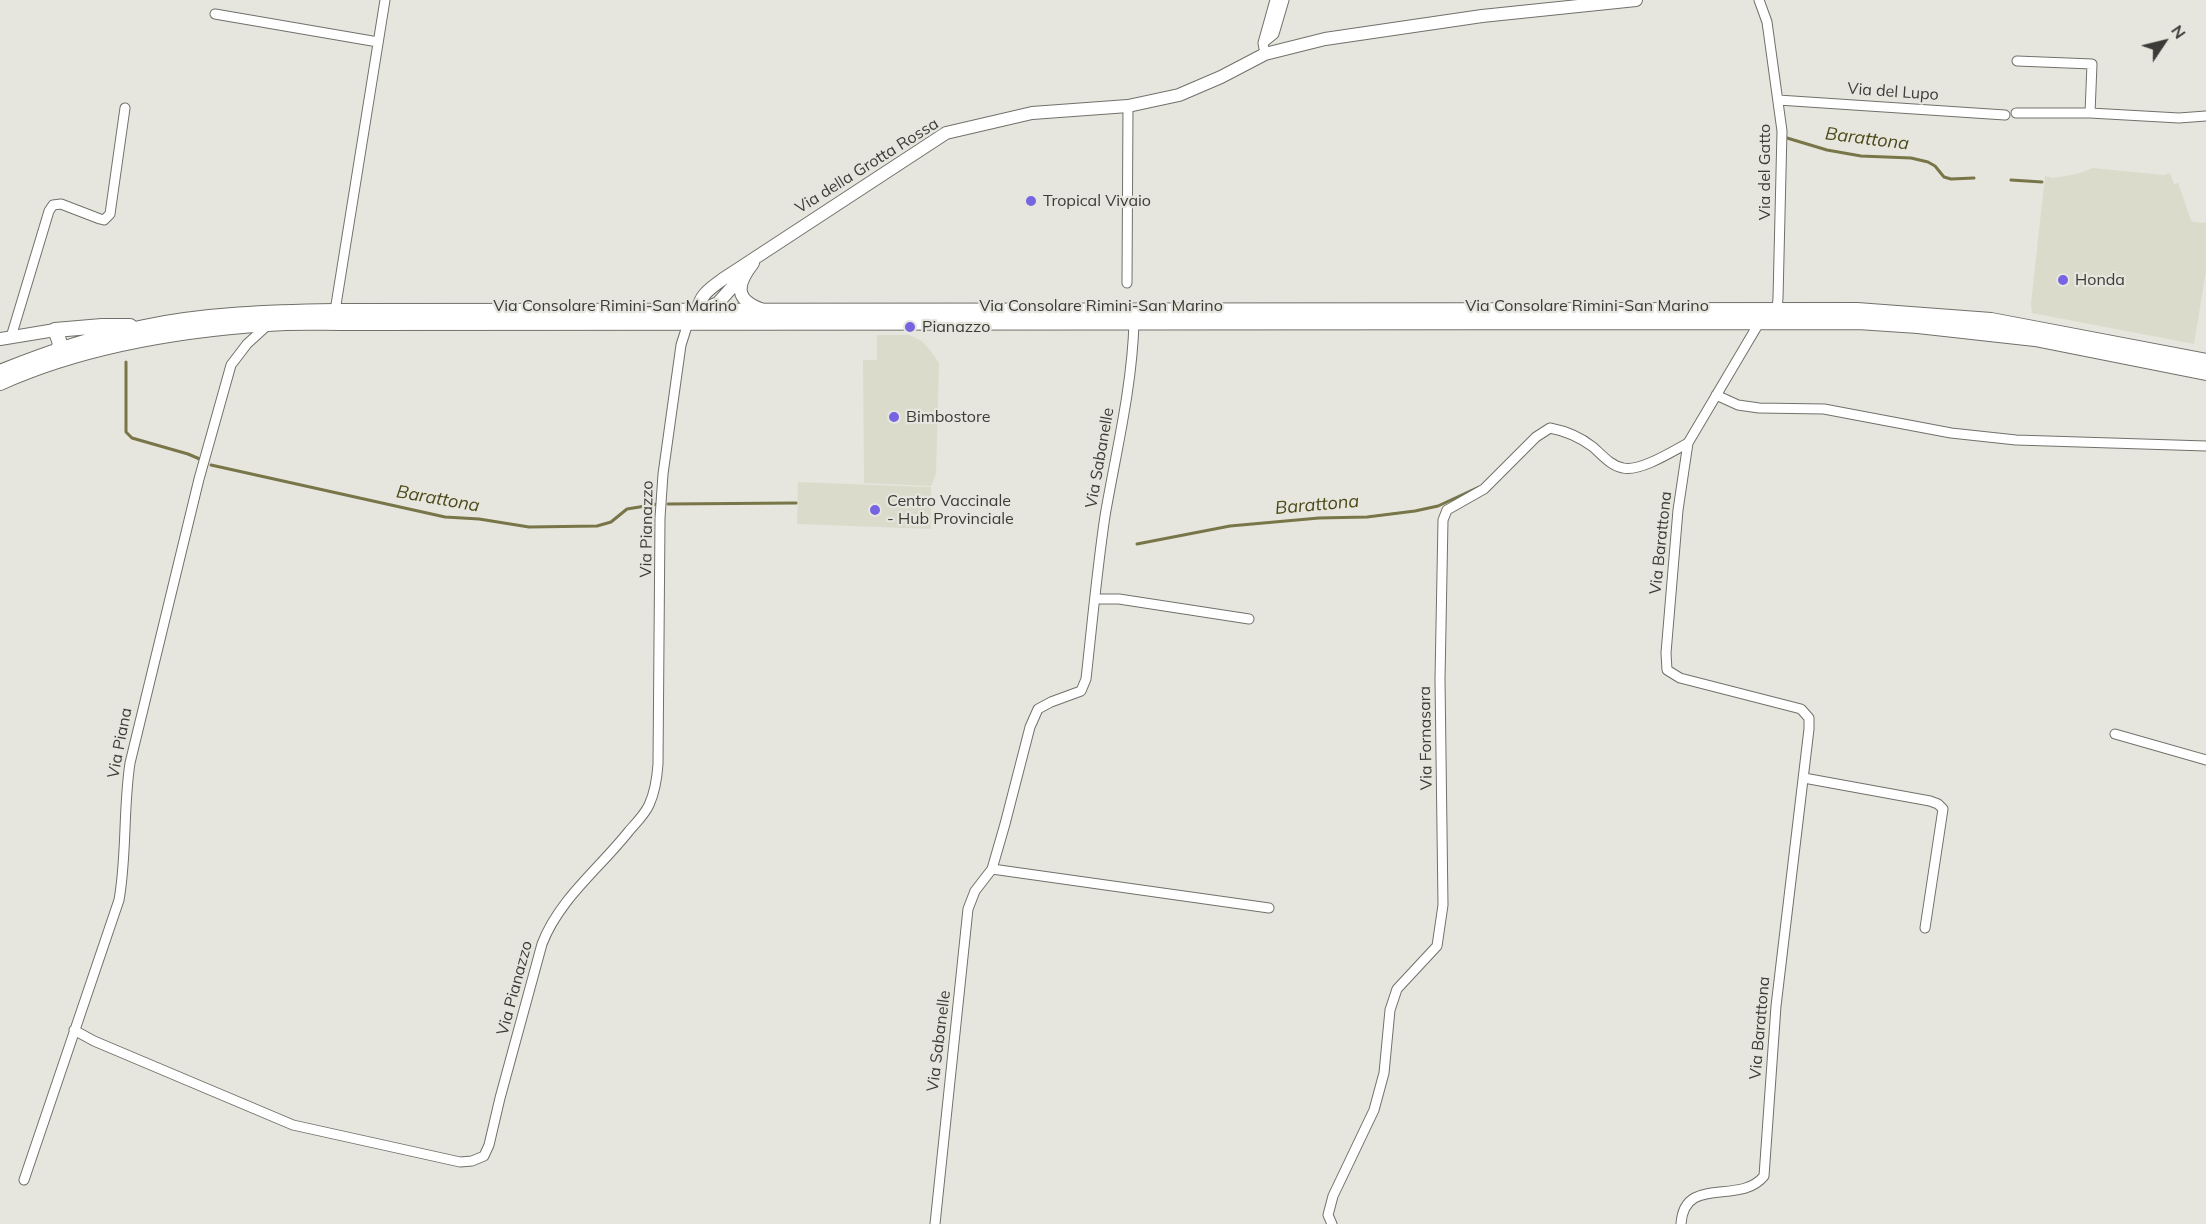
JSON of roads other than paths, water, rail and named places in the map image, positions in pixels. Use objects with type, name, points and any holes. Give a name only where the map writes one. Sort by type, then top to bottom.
[{"type":"main road","name":"Via Consolare Rimini-San Marino","points":[[0,372],[57,340],[270,312],[335,311],[1857,310],[1990,320],[2206,361]]},
{"type":"main road","name":"Via Consolare Rimini-San Marino","points":[[0,383],[69,358],[147,339],[193,331],[270,323],[1858,322],[2035,339],[2206,373]]},
{"type":"main road","points":[[57,340],[102,326],[144,327]]},
{"type":"street","points":[[335,311],[385,0]]},
{"type":"street","points":[[1264,49],[1275,0]]},
{"type":"street","points":[[1264,49],[1274,34],[1284,0]]},
{"type":"street","name":"Via della Grotta Rossa","points":[[757,257],[718,303],[698,311],[698,303],[704,294],[744,264],[946,133],[1032,113],[1128,106],[1179,95],[1221,77],[1264,49],[1482,16],[1635,0]]},
{"type":"street","name":"Via del Gatto","points":[[1759,0],[1767,22],[1782,131],[1777,309]]},
{"type":"street","points":[[215,14],[378,42]]},
{"type":"street","points":[[2017,61],[2092,64],[2090,113]]},
{"type":"street","name":"Via del Lupo","points":[[1778,100],[2005,115]]},
{"type":"street","name":"Via Consolare Rimini-San Marino","points":[[1127,283],[1128,106]]},
{"type":"street","points":[[57,340],[5,338],[53,205],[61,204],[104,220],[110,214],[125,108]]},
{"type":"street","points":[[2016,113],[2090,113],[2179,118],[2206,116]]},
{"type":"street","points":[[742,276],[741,294],[747,302],[765,311]]},
{"type":"street","points":[[1759,323],[1777,309]]},
{"type":"street","points":[[688,323],[698,311]]},
{"type":"street","name":"Via Sabanelle","points":[[935,1224],[968,909],[975,891],[992,868],[1030,727],[1038,709],[1081,691],[1086,679],[1105,519],[1126,398],[1134,322]]},
{"type":"street","name":"Via Piana","points":[[24,1179],[119,900],[124,871],[130,763],[231,364],[247,344],[270,323]]},
{"type":"street","name":"Via Pianazzo","points":[[74,1030],[94,1041],[293,1125],[460,1162],[472,1161],[484,1156],[489,1145],[548,928],[563,906],[648,807],[655,790],[658,764],[660,518],[663,474],[681,345],[688,323]]},
{"type":"street","name":"Via Barattona","points":[[1682,1224],[1682,1213],[1691,1199],[1706,1193],[1744,1190],[1757,1185],[1764,1176],[1776,1006],[1804,777],[1809,718],[1801,709],[1680,678],[1667,670],[1666,653],[1676,534],[1688,443],[1759,323]]},
{"type":"street","points":[[1716,395],[1738,405],[1759,408],[1824,409],[1951,433],[2016,440],[2206,446]]},
{"type":"street","name":"Via Fornasara","points":[[1332,1224],[1328,1215],[1333,1196],[1374,1110],[1384,1073],[1390,1010],[1397,989],[1437,946],[1443,905],[1440,680],[1443,520],[1447,510],[1484,489],[1536,437],[1550,428],[1566,431],[1591,446],[1605,459],[1624,469],[1644,465],[1688,443]]},
{"type":"street","points":[[1095,599],[1119,599],[1249,619]]},
{"type":"street","points":[[2115,734],[2206,760]]},
{"type":"street","points":[[1804,777],[1930,801],[1943,809],[1925,928]]},
{"type":"street","points":[[992,868],[1269,908]]},
{"type":"waterway","name":"Barattona","points":[[1787,138],[1827,150],[1861,156],[1911,158],[1935,166],[1944,177],[1974,178]]},
{"type":"waterway","name":"Barattona","points":[[2011,180],[2042,182]]},
{"type":"waterway","name":"Barattona","points":[[126,362],[126,432],[132,438],[202,460]]},
{"type":"waterway","name":"Barattona","points":[[211,465],[445,517],[479,519],[529,527],[597,526],[611,522],[627,509],[658,504]]},
{"type":"waterway","name":"Barattona","points":[[1137,544],[1230,526],[1319,518],[1367,517],[1415,511],[1438,506],[1479,487]]},
{"type":"waterway","name":"Barattona","points":[[668,504],[796,503]]},
{"type":"place","name":"Tropical Vivaio","points":[[1031,201]]},
{"type":"place","name":"Honda","points":[[2063,280]]},
{"type":"place","name":"Pianazzo","points":[[910,327]]},
{"type":"place","name":"Bimbostore","points":[[894,417]]},
{"type":"place","name":"Centro Vaccinale - Hub Provinciale","points":[[875,510]]}]
